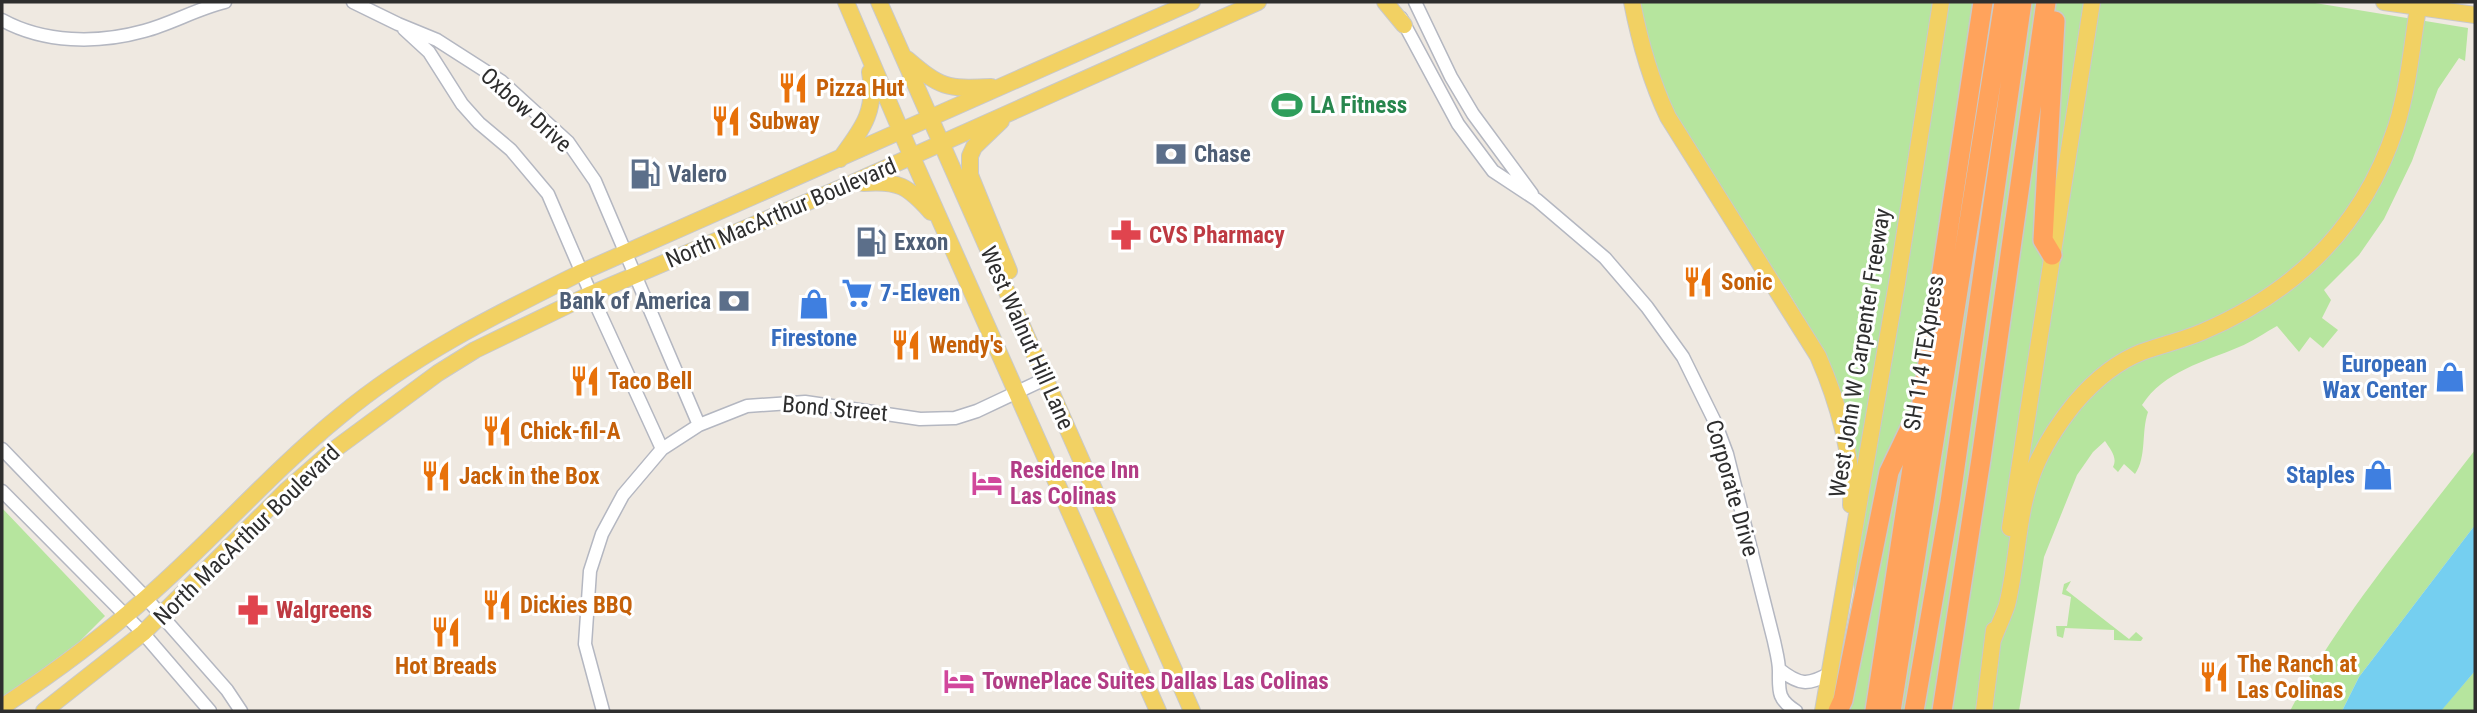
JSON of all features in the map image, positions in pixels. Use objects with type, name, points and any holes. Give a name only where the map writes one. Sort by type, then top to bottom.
[{"type":"highway","points":[[1875,711],[1983,2]]},
{"type":"highway","name":"SH 114 TEXpress","points":[[1891,711],[2004,2]]},
{"type":"highway","name":"SH 114 TEXpress","points":[[1914,711],[1950,502],[2022,2]]},
{"type":"highway","points":[[1940,711],[1981,459],[2046,2]]},
{"type":"highway","points":[[2052,255],[2043,240],[2056,2]]},
{"type":"highway","points":[[1838,711],[1843,700],[1889,472],[1920,407]]},
{"type":"highway","points":[[1940,711],[1950,502]]},
{"type":"main road","name":"West Walnut Hill Lane","points":[[846,2],[1156,711]]},
{"type":"main road","name":"West Walnut Hill Lane","points":[[879,2],[1192,711]]},
{"type":"main road","name":"North MacArthur Boulevard","points":[[2,707],[105,633],[146,598],[298,451],[387,379],[478,325],[582,272],[1192,2]]},
{"type":"main road","name":"North MacArthur Boulevard","points":[[44,711],[143,634],[287,490],[358,432],[438,373],[475,350],[591,294],[912,157],[1258,2]]},
{"type":"main road","points":[[1385,2],[1404,26]]},
{"type":"main road","points":[[1632,2],[1642,52],[1654,88],[1668,117],[1787,304],[1818,356],[1833,391],[1842,425],[1852,486],[1850,563]]},
{"type":"main road","name":"West John W Carpenter Freeway","points":[[1823,711],[1850,563],[1941,2]]},
{"type":"main road","points":[[1984,711],[2092,2]]},
{"type":"main road","points":[[2384,2],[2418,4],[2475,15]]},
{"type":"main road","points":[[1993,640],[2006,606],[2017,540],[2033,472],[2053,431],[2077,401],[2120,363],[2140,353],[2201,332],[2262,303],[2296,277],[2336,237],[2372,182],[2395,128],[2406,87],[2418,4]]},
{"type":"main road","points":[[840,160],[864,127],[871,110],[873,87],[867,52]]},
{"type":"main road","points":[[905,58],[932,81],[947,88],[1000,87]]},
{"type":"main road","points":[[1012,304],[1012,278],[970,175],[970,156],[985,135],[1013,110]]},
{"type":"main road","points":[[850,184],[886,181],[909,189],[944,228]]},
{"type":"main road","points":[[1988,684],[1990,711]]},
{"type":"street","points":[[2,20],[22,30],[48,37],[120,37],[146,31],[198,9],[225,2]]},
{"type":"street","name":"Oxbow Drive","points":[[354,2],[437,40],[501,81],[568,142],[595,181],[699,425]]},
{"type":"street","name":"Corporate Drive","points":[[1393,2],[1457,123],[1493,171],[1537,200],[1605,258],[1647,307],[1683,357],[1700,388],[1727,454],[1779,669],[1778,685],[1784,704],[1796,711]]},
{"type":"street","name":"Corporate Drive","points":[[1415,2],[1451,77],[1474,114],[1537,200]]},
{"type":"street","name":"Oxbow Drive","points":[[398,24],[429,52],[463,104],[511,150],[548,194],[662,449]]},
{"type":"street","points":[[1457,123],[1474,114]]},
{"type":"street","name":"Bond Street","points":[[604,711],[585,644],[590,571],[602,534],[623,495],[662,449],[699,425],[747,406],[805,402],[920,419],[955,418],[977,411],[1045,379]]},
{"type":"street","points":[[2,449],[146,598],[227,690],[241,711]]},
{"type":"street","points":[[2,491],[143,634],[210,711]]},
{"type":"street","points":[[1779,669],[1791,679],[1803,683],[1815,682],[1830,673]]},
{"type":"green space","points":[[1634,2],[2309,2],[2468,28],[2465,61],[2459,58],[2438,89],[2412,161],[2384,219],[2359,255],[2324,290],[2331,300],[2322,318],[2338,330],[2323,348],[2310,337],[2299,352],[2277,326],[2244,345],[2186,369],[2151,393],[2142,405],[2148,412],[2143,452],[2135,474],[2124,464],[2118,472],[2113,467],[2114,456],[2105,441],[2093,452],[2077,475],[2044,557],[2019,711],[1837,711],[1854,595],[1850,446],[1824,351],[1789,293],[1668,111]]},
{"type":"green space","points":[[2475,450],[2475,525],[2359,677],[2342,711],[2290,711],[2353,609]]},
{"type":"green space","points":[[2,508],[105,616],[79,642],[2,699]]},
{"type":"green space","points":[[2071,581],[2066,590],[2129,639],[2136,632],[2143,638],[2141,641],[2114,640],[2114,630],[2065,628],[2063,638],[2057,636],[2056,626],[2067,626],[2071,597],[2062,594],[2064,584]]},
{"type":"green space","points":[[2475,671],[2475,711],[2441,711],[2442,709]]},
{"type":"water","points":[[2475,525],[2475,671],[2441,711],[2342,711],[2359,677]]},
{"type":"place","name":"Pizza Hut","points":[[793,88]]},
{"type":"place","name":"LA Fitness","points":[[1287,105]]},
{"type":"place","name":"Subway","points":[[726,121]]},
{"type":"place","name":"Chase","points":[[1171,154]]},
{"type":"place","name":"Valero","points":[[645,174]]},
{"type":"place","name":"CVS Pharmacy","points":[[1126,235]]},
{"type":"place","name":"Exxon","points":[[871,242]]},
{"type":"place","name":"Sonic","points":[[1698,282]]},
{"type":"place","name":"7-Eleven","points":[[857,293]]},
{"type":"place","name":"Bank of America","points":[[734,301]]},
{"type":"place","name":"Firestone","points":[[814,304]]},
{"type":"place","name":"Wendy's","points":[[906,345]]},
{"type":"place","name":"European Wax Center","points":[[2450,377]]},
{"type":"place","name":"Taco Bell","points":[[585,381]]},
{"type":"place","name":"Chick-fil-A","points":[[497,431]]},
{"type":"place","name":"Staples","points":[[2378,475]]},
{"type":"place","name":"Jack in the Box","points":[[436,476]]},
{"type":"place","name":"Residence Inn Las Colinas","points":[[987,483]]},
{"type":"place","name":"Dickies BBQ","points":[[497,605]]},
{"type":"place","name":"Walgreens","points":[[253,610]]},
{"type":"place","name":"Hot Breads","points":[[446,632]]},
{"type":"place","name":"The Ranch at Las Colinas","points":[[2214,677]]},
{"type":"place","name":"TownePlace Suites Dallas Las Colinas","points":[[959,681]]}]
